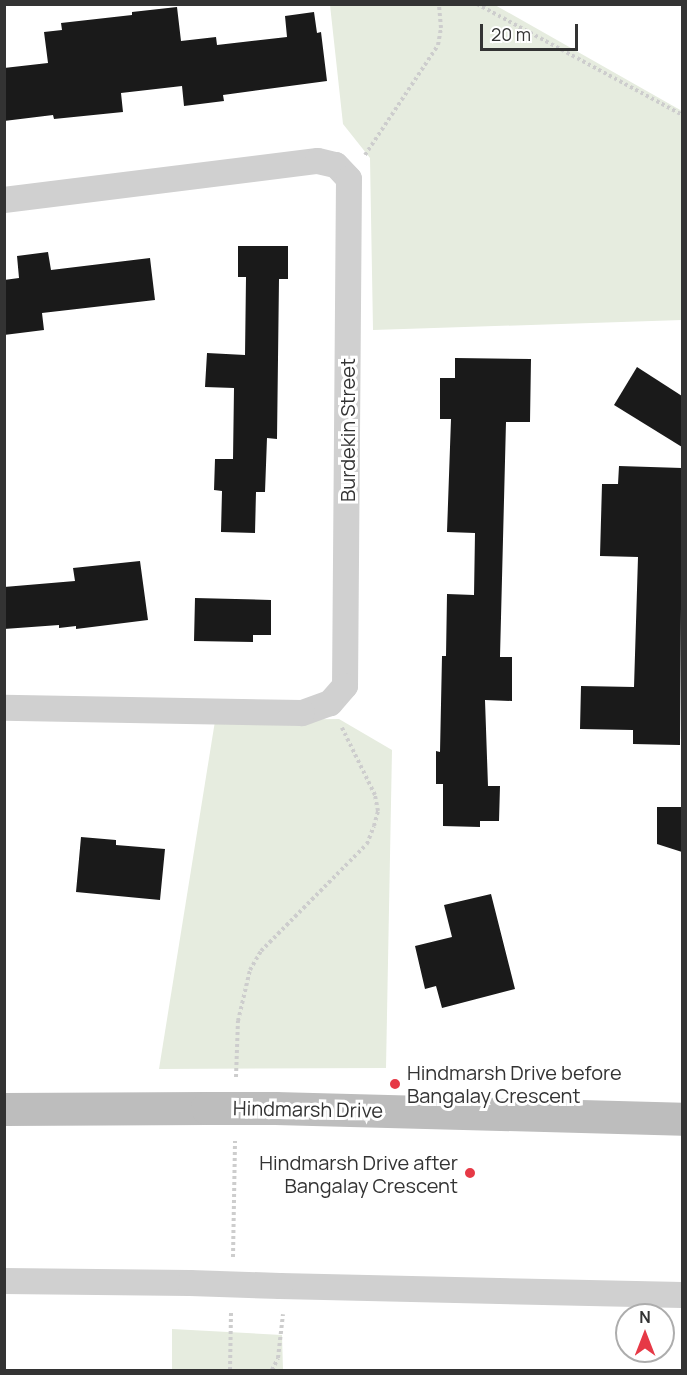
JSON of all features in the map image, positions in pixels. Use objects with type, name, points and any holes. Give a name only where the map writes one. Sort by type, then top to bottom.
[{"type":"main road","name":"Hindmarsh Drive","points":[[4,1109],[275,1108],[682,1119]]},
{"type":"street","points":[[4,200],[318,161],[336,165],[349,179]]},
{"type":"street","name":"Burdekin Street","points":[[330,703],[345,686],[349,179]]},
{"type":"street","points":[[4,708],[302,713],[330,703]]},
{"type":"street","points":[[4,1281],[190,1283],[282,1298],[682,1295]]},
{"type":"path","points":[[349,179],[438,45],[441,28],[439,4]]},
{"type":"path","points":[[477,4],[682,115]]},
{"type":"path","points":[[236,1082],[238,1021],[250,970],[261,951],[367,844],[378,811],[375,795],[330,703]]},
{"type":"path","points":[[232,1265],[235,1136]]},
{"type":"path","points":[[272,1371],[278,1358],[282,1298]]},
{"type":"path","points":[[230,1371],[231,1311]]},
{"type":"shaded area","points":[[330,5],[495,5],[682,111],[682,320],[373,330],[370,158],[343,124]]},
{"type":"shaded area","points":[[339,719],[392,750],[386,1068],[159,1069],[215,721]]},
{"type":"shaded area","points":[[172,1329],[282,1335],[283,1370],[172,1370]]},
{"type":"building","points":[[177,7],[181,41],[216,37],[217,45],[287,37],[285,16],[314,12],[317,33],[321,32],[327,81],[223,95],[224,101],[184,106],[182,86],[121,93],[123,112],[54,119],[53,115],[4,121],[4,68],[48,63],[44,32],[62,30],[61,23]]},
{"type":"building","points":[[238,246],[288,246],[288,279],[279,279],[277,439],[267,438],[265,492],[256,492],[255,533],[221,532],[222,491],[214,490],[215,459],[233,459],[234,388],[205,387],[207,353],[245,355],[246,277],[238,277]]},
{"type":"building","points":[[48,252],[51,270],[150,258],[155,300],[42,313],[44,330],[4,335],[4,280],[19,278],[17,256]]},
{"type":"building","points":[[455,358],[531,359],[530,422],[506,422],[500,657],[512,657],[512,701],[485,700],[488,786],[500,786],[499,821],[480,821],[480,827],[443,826],[443,784],[436,784],[436,751],[440,752],[442,656],[446,656],[447,594],[474,595],[475,533],[447,532],[451,419],[440,419],[440,378],[455,378]]},
{"type":"building","points":[[637,367],[682,396],[682,447],[614,405]]},
{"type":"building","points":[[619,466],[682,468],[680,745],[633,744],[633,730],[580,729],[581,686],[634,687],[638,557],[600,556],[602,484],[618,484]]},
{"type":"building","points":[[140,561],[148,620],[76,629],[76,626],[59,628],[59,625],[4,629],[4,587],[75,581],[73,568]]},
{"type":"building","points":[[195,598],[271,600],[271,635],[253,635],[253,642],[194,641]]},
{"type":"building","points":[[657,807],[682,807],[682,852],[657,844]]},
{"type":"building","points":[[81,837],[116,840],[116,845],[165,849],[160,900],[76,892]]},
{"type":"building","points":[[491,894],[515,989],[442,1008],[436,986],[425,989],[415,946],[452,937],[444,905]]},
{"type":"place","name":"Hindmarsh Drive before Bangalay Crescent","points":[[395,1084]]},
{"type":"place","name":"Hindmarsh Drive after Bangalay Crescent","points":[[470,1173]]}]
